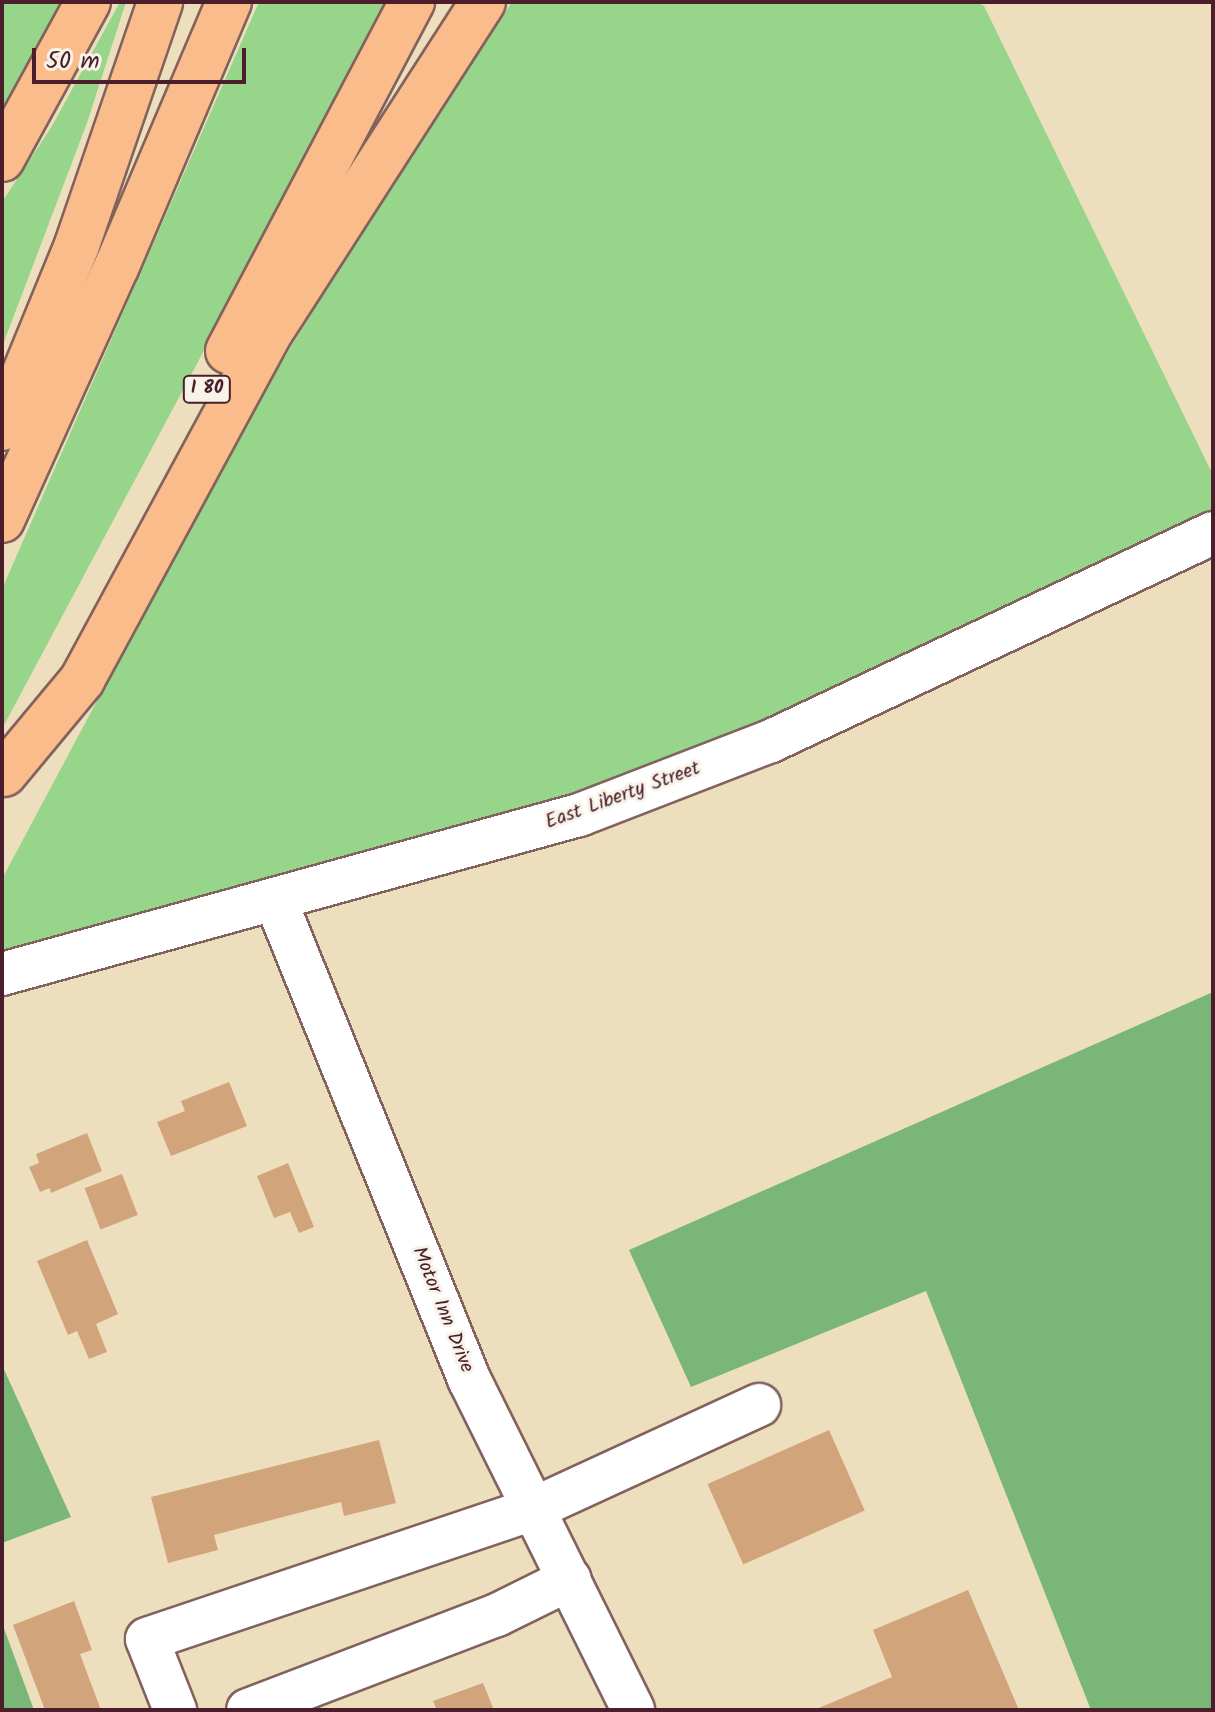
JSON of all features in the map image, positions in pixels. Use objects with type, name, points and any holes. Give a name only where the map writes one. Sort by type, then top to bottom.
[{"type":"highway","points":[[2,159],[88,2]]},
{"type":"highway","points":[[2,428],[77,245],[160,2]]},
{"type":"highway","points":[[2,520],[116,268],[229,2]]},
{"type":"highway","name":"I 80","points":[[3,775],[412,2]]},
{"type":"highway","points":[[3,775],[82,680],[269,334],[483,2]]},
{"type":"street","name":"East Liberty Street","points":[[2,974],[564,819],[687,775],[859,701],[1213,533]]},
{"type":"street","name":"Motor Inn Drive","points":[[275,899],[469,1379],[633,1710]]},
{"type":"street","points":[[175,1710],[147,1639],[533,1509],[759,1405]]},
{"type":"street","points":[[248,1710],[497,1615],[570,1579]]},
{"type":"green space","points":[[2,2],[64,2],[2,126]]},
{"type":"green space","points":[[120,2],[126,2],[87,123],[2,347],[2,202],[52,126]]},
{"type":"green space","points":[[259,2],[390,2],[2,729],[2,589]]},
{"type":"green space","points":[[512,2],[977,2],[984,6],[1213,475],[1213,518],[842,692],[492,827],[2,957],[2,879],[250,414],[415,143]]},
{"type":"green space","points":[[1213,992],[1213,1710],[1091,1710],[926,1291],[691,1387],[629,1250]]},
{"type":"green space","points":[[2,1365],[71,1517],[2,1543]]},
{"type":"green space","points":[[2,1623],[34,1710],[2,1710]]},
{"type":"building","points":[[229,1082],[247,1126],[171,1156],[157,1122],[185,1111],[181,1101]]},
{"type":"building","points":[[87,1133],[102,1171],[51,1193],[50,1188],[40,1192],[29,1167],[39,1163],[36,1154]]},
{"type":"building","points":[[288,1163],[314,1227],[299,1233],[290,1212],[274,1218],[257,1176]]},
{"type":"building","points":[[122,1174],[138,1215],[100,1229],[85,1188]]},
{"type":"building","points":[[87,1240],[118,1314],[96,1324],[107,1352],[89,1359],[77,1331],[68,1335],[37,1261]]},
{"type":"building","points":[[829,1430],[865,1510],[743,1564],[707,1484]]},
{"type":"building","points":[[379,1440],[396,1503],[344,1516],[341,1502],[214,1535],[218,1550],[168,1563],[151,1497]]},
{"type":"building","points":[[968,1590],[1019,1710],[814,1710],[892,1677],[873,1630]]},
{"type":"building","points":[[74,1601],[92,1650],[80,1654],[101,1710],[45,1710],[13,1625]]},
{"type":"building","points":[[483,1683],[494,1710],[437,1710],[433,1701]]}]
